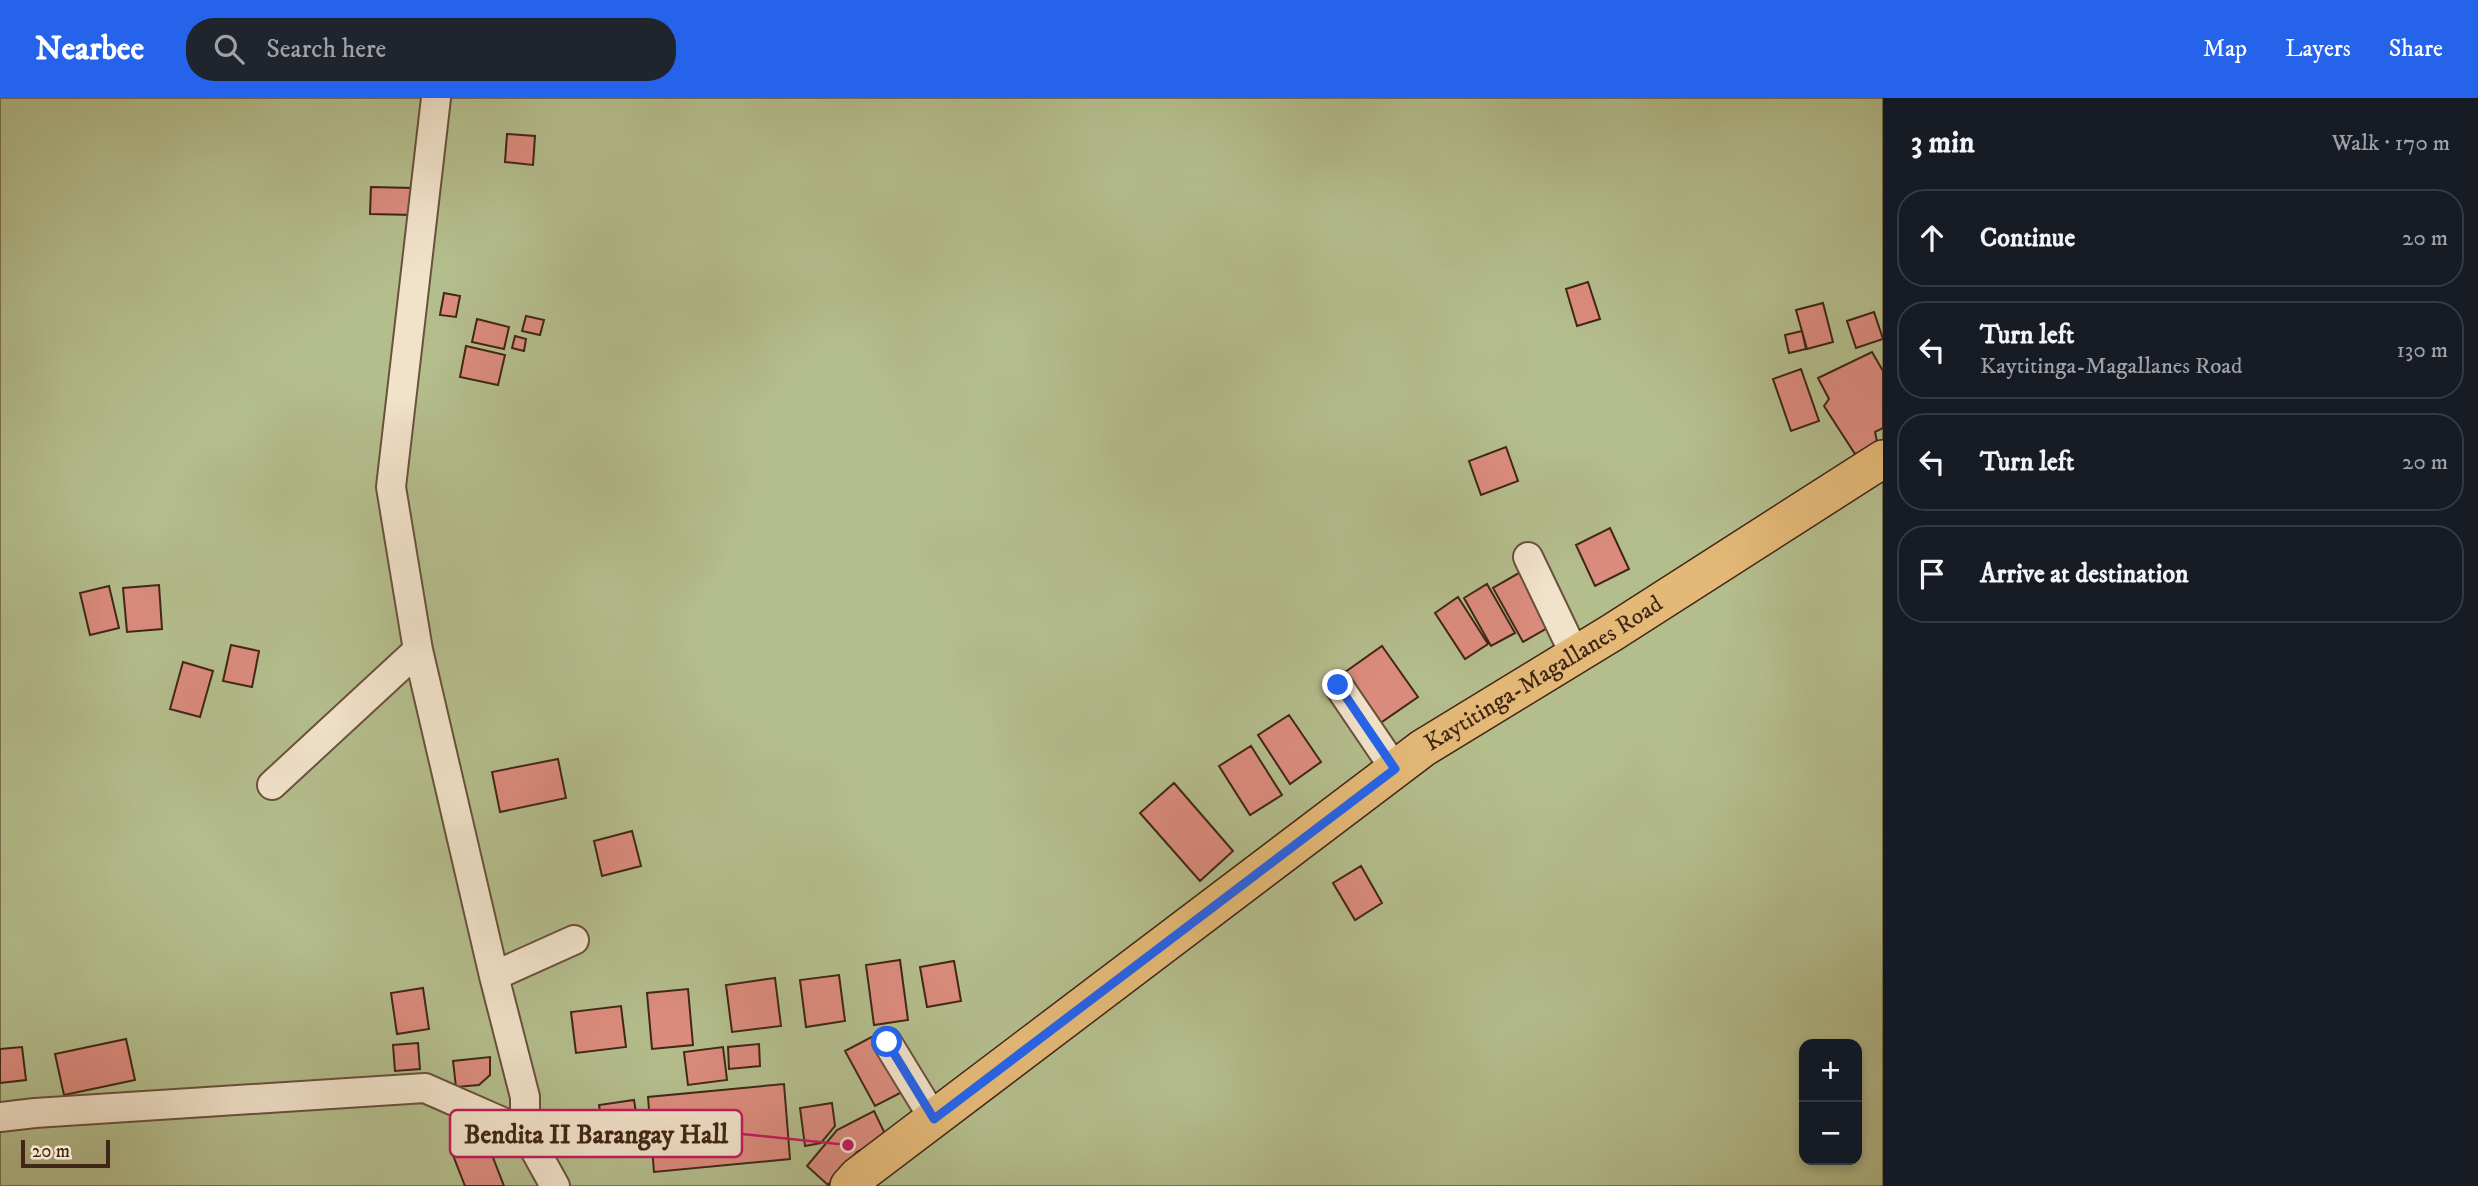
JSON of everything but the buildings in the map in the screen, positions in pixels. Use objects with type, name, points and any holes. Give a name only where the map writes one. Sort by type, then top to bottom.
[{"type":"main road","name":"Kaytitinga-Magallanes Road","points":[[849,1186],[1423,748],[1575,655],[1883,459]]},
{"type":"street","points":[[436,98],[391,487],[418,650],[525,1097],[525,1132],[555,1186]]},
{"type":"street","points":[[1528,556],[1575,655]]},
{"type":"street","points":[[272,785],[418,650]]},
{"type":"street","points":[[1338,685],[1395,769]]},
{"type":"street","points":[[494,976],[574,940]]},
{"type":"street","points":[[887,1042],[934,1119]]},
{"type":"street","points":[[0,1117],[425,1088],[525,1132]]},
{"type":"green space","points":[[0,98],[1883,98],[1883,1186],[0,1186]]},
{"type":"place","name":"Bendita II Barangay Hall","points":[[848,1145]]},
{"type":"route","points":[[887,1042],[934,1119],[1395,769],[1338,685]]}]
